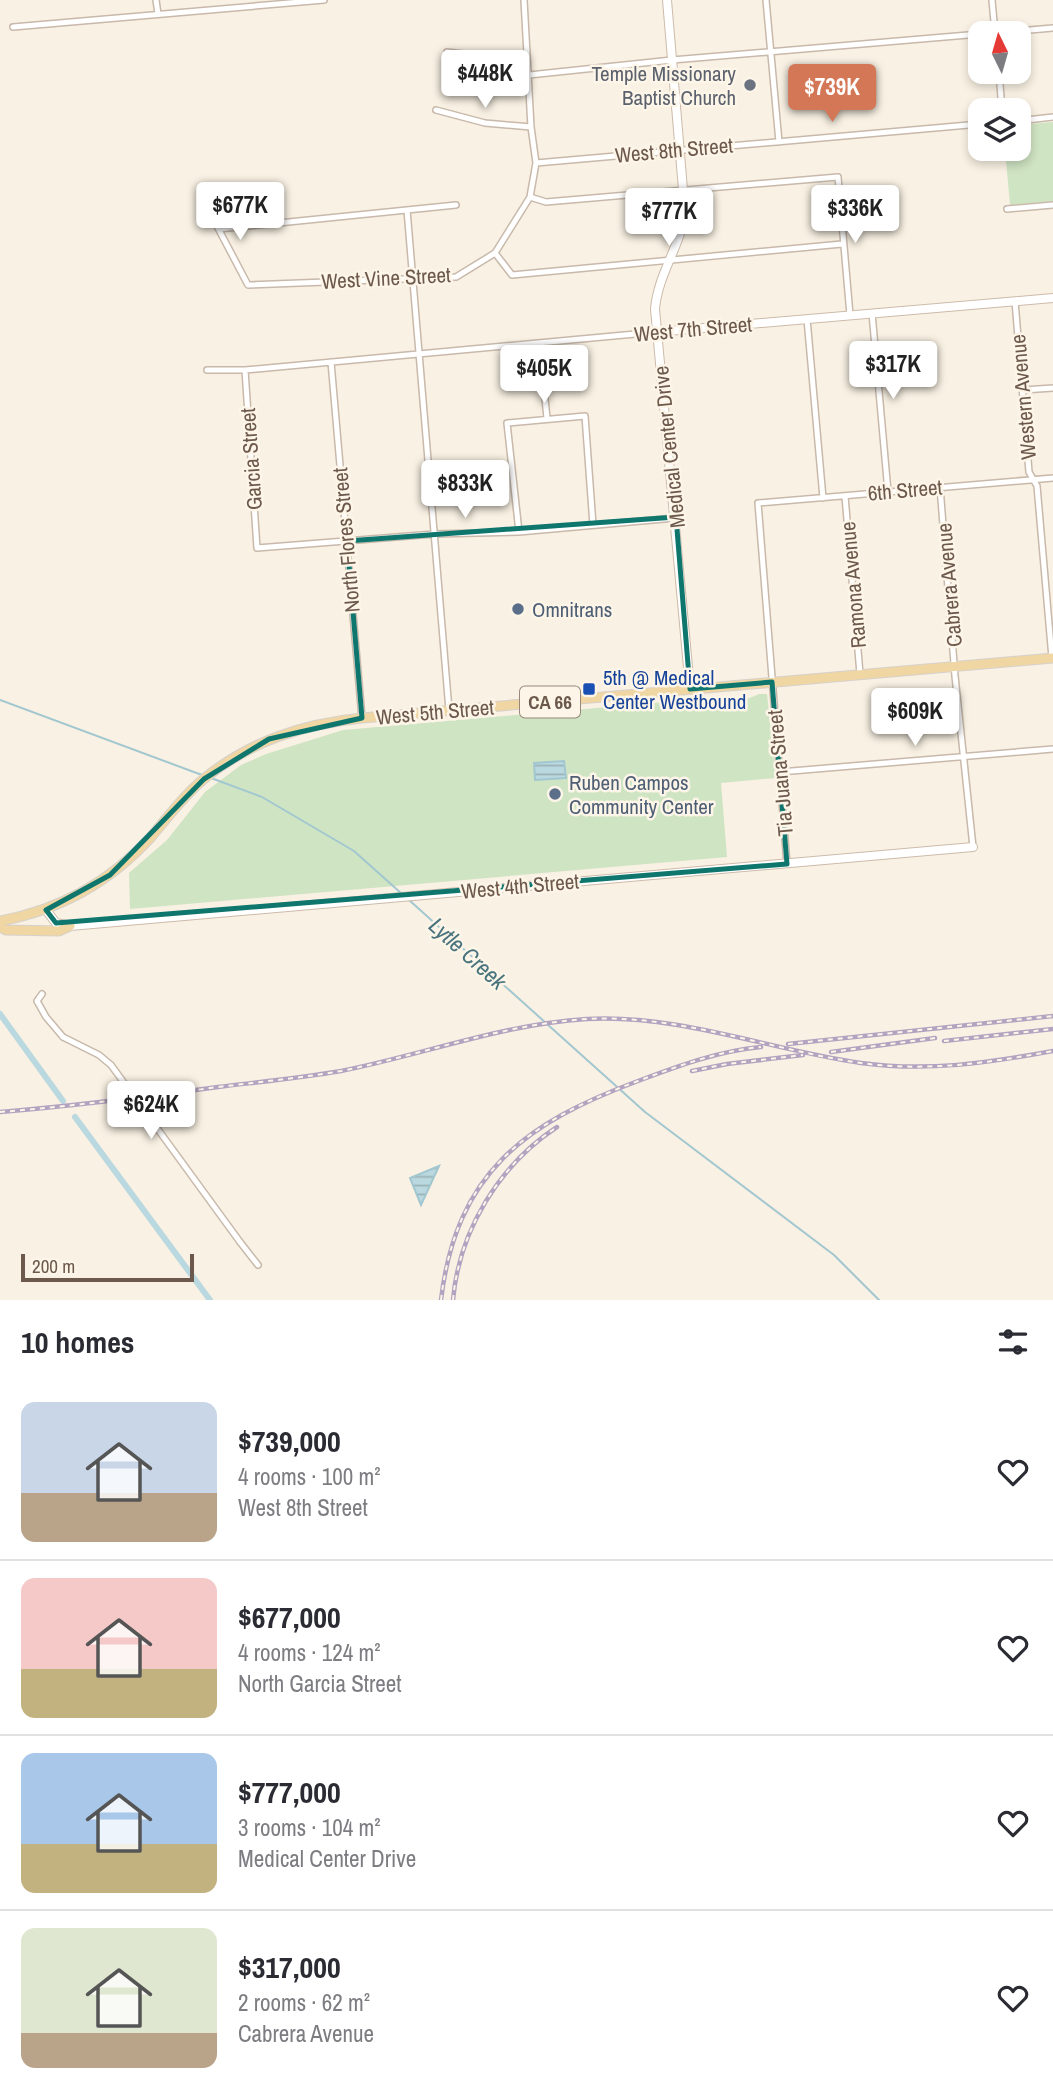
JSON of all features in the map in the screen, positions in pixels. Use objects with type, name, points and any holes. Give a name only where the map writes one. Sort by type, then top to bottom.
[{"type":"main road","name":"West 5th Street","points":[[46,909],[69,900],[110,875],[147,841],[184,798],[227,762],[269,739],[330,721],[1052,658]]},
{"type":"main road","name":"CA 66","points":[[0,921],[46,909]]},
{"type":"main road","points":[[0,927],[6,930],[59,931],[70,926]]},
{"type":"street","points":[[156,0],[158,14]]},
{"type":"street","points":[[13,27],[324,0]]},
{"type":"street","points":[[524,0],[531,127],[536,163],[530,197],[495,253],[512,275],[842,244]]},
{"type":"street","name":"Medical Center Drive","points":[[667,0],[685,213],[683,228],[656,293],[655,309],[690,690]]},
{"type":"street","points":[[766,0],[779,142]]},
{"type":"street","points":[[992,0],[994,21]]},
{"type":"street","points":[[1031,30],[1053,28]]},
{"type":"street","points":[[529,75],[968,35]]},
{"type":"street","points":[[447,52],[479,56],[527,55]]},
{"type":"street","points":[[436,110],[485,123],[531,127]]},
{"type":"street","points":[[1031,120],[1053,117]]},
{"type":"street","name":"West 8th Street","points":[[536,163],[968,125]]},
{"type":"street","points":[[530,197],[546,202],[838,177],[850,315]]},
{"type":"street","points":[[209,211],[219,229],[456,205]]},
{"type":"street","points":[[1007,209],[1053,205]]},
{"type":"street","points":[[407,210],[449,710]]},
{"type":"street","name":"West Vine Street","points":[[219,229],[248,285],[456,277],[495,253]]},
{"type":"street","name":"West 7th Street","points":[[207,370],[245,370],[1053,298]]},
{"type":"street","name":"Western Avenue","points":[[1015,301],[1029,472],[1037,486],[1052,658]]},
{"type":"street","points":[[872,313],[888,492]]},
{"type":"street","name":"Ramona Avenue","points":[[807,319],[823,498]]},
{"type":"street","points":[[538,343],[547,418]]},
{"type":"street","name":"North Flores Street","points":[[331,362],[362,718]]},
{"type":"street","name":"Garcia Street","points":[[245,370],[257,548],[347,541]]},
{"type":"street","points":[[1023,390],[1053,388]]},
{"type":"street","points":[[519,532],[507,423],[547,418],[585,416],[593,525]]},
{"type":"street","name":"6th Street","points":[[758,503],[1053,478]]},
{"type":"street","name":"Cabrera Avenue","points":[[886,855],[973,847],[940,487]]},
{"type":"street","name":"Ramona Avenue","points":[[845,496],[860,674]]},
{"type":"street","name":"Tia Juana Street","points":[[758,503],[787,864]]},
{"type":"street","points":[[347,541],[434,534],[519,532],[676,517]]},
{"type":"street","points":[[780,772],[1053,749]]},
{"type":"street","name":"West 4th Street","points":[[70,926],[886,855]]},
{"type":"street","points":[[46,909],[56,923],[70,926]]},
{"type":"street","points":[[42,993],[37,1001],[46,1017],[63,1037],[99,1055],[111,1065],[258,1265]]},
{"type":"highlighted area","points":[[676,517],[690,689],[772,682],[787,864],[56,923],[46,910],[110,875],[204,779],[269,739],[362,718],[347,541]]},
{"type":"green space","points":[[1053,122],[1053,201],[1010,205],[1006,161],[1031,161],[1031,124]]},
{"type":"green space","points":[[767,694],[776,778],[721,783],[727,857],[130,909],[129,873],[167,840],[205,792],[241,765],[266,754],[343,730],[700,699],[735,701]]},
{"type":"water","points":[[564,761],[566,778],[535,780],[534,763]]},
{"type":"water","points":[[439,1166],[421,1205],[410,1178]]},
{"type":"waterway","name":"Lytle Creek","points":[[0,700],[202,775]]},
{"type":"waterway","name":"Lytle Creek","points":[[211,778],[262,797],[354,851],[402,894]]},
{"type":"waterway","name":"Lytle Creek","points":[[409,900],[645,1112],[834,1255],[879,1300]]},
{"type":"waterway","name":"Lytle Creek","points":[[0,1014],[63,1101]]},
{"type":"waterway","name":"Lytle Creek","points":[[75,1117],[210,1300]]},
{"type":"railway","points":[[788,1044],[1053,1016]]},
{"type":"railway","points":[[0,1112],[341,1071],[525,1027],[587,1019],[622,1019],[691,1027],[827,1057],[886,1066],[957,1065],[1053,1051]]},
{"type":"railway","points":[[944,1041],[1053,1029]]},
{"type":"railway","points":[[831,1052],[935,1038]]},
{"type":"railway","points":[[441,1300],[449,1256],[462,1218],[480,1186],[503,1159],[530,1135],[562,1115],[638,1081],[714,1056],[761,1047]]},
{"type":"railway","points":[[692,1071],[803,1055]]},
{"type":"railway","points":[[453,1300],[464,1249],[486,1202],[517,1160],[557,1127]]},
{"type":"place","name":"Temple Missionary Baptist Church","points":[[750,85]]},
{"type":"place","name":"Omnitrans","points":[[518,609]]},
{"type":"place","name":"5th @ Medical Center Westbound","points":[[589,689]]},
{"type":"place","name":"Ruben Campos Community Center","points":[[555,794]]}]
